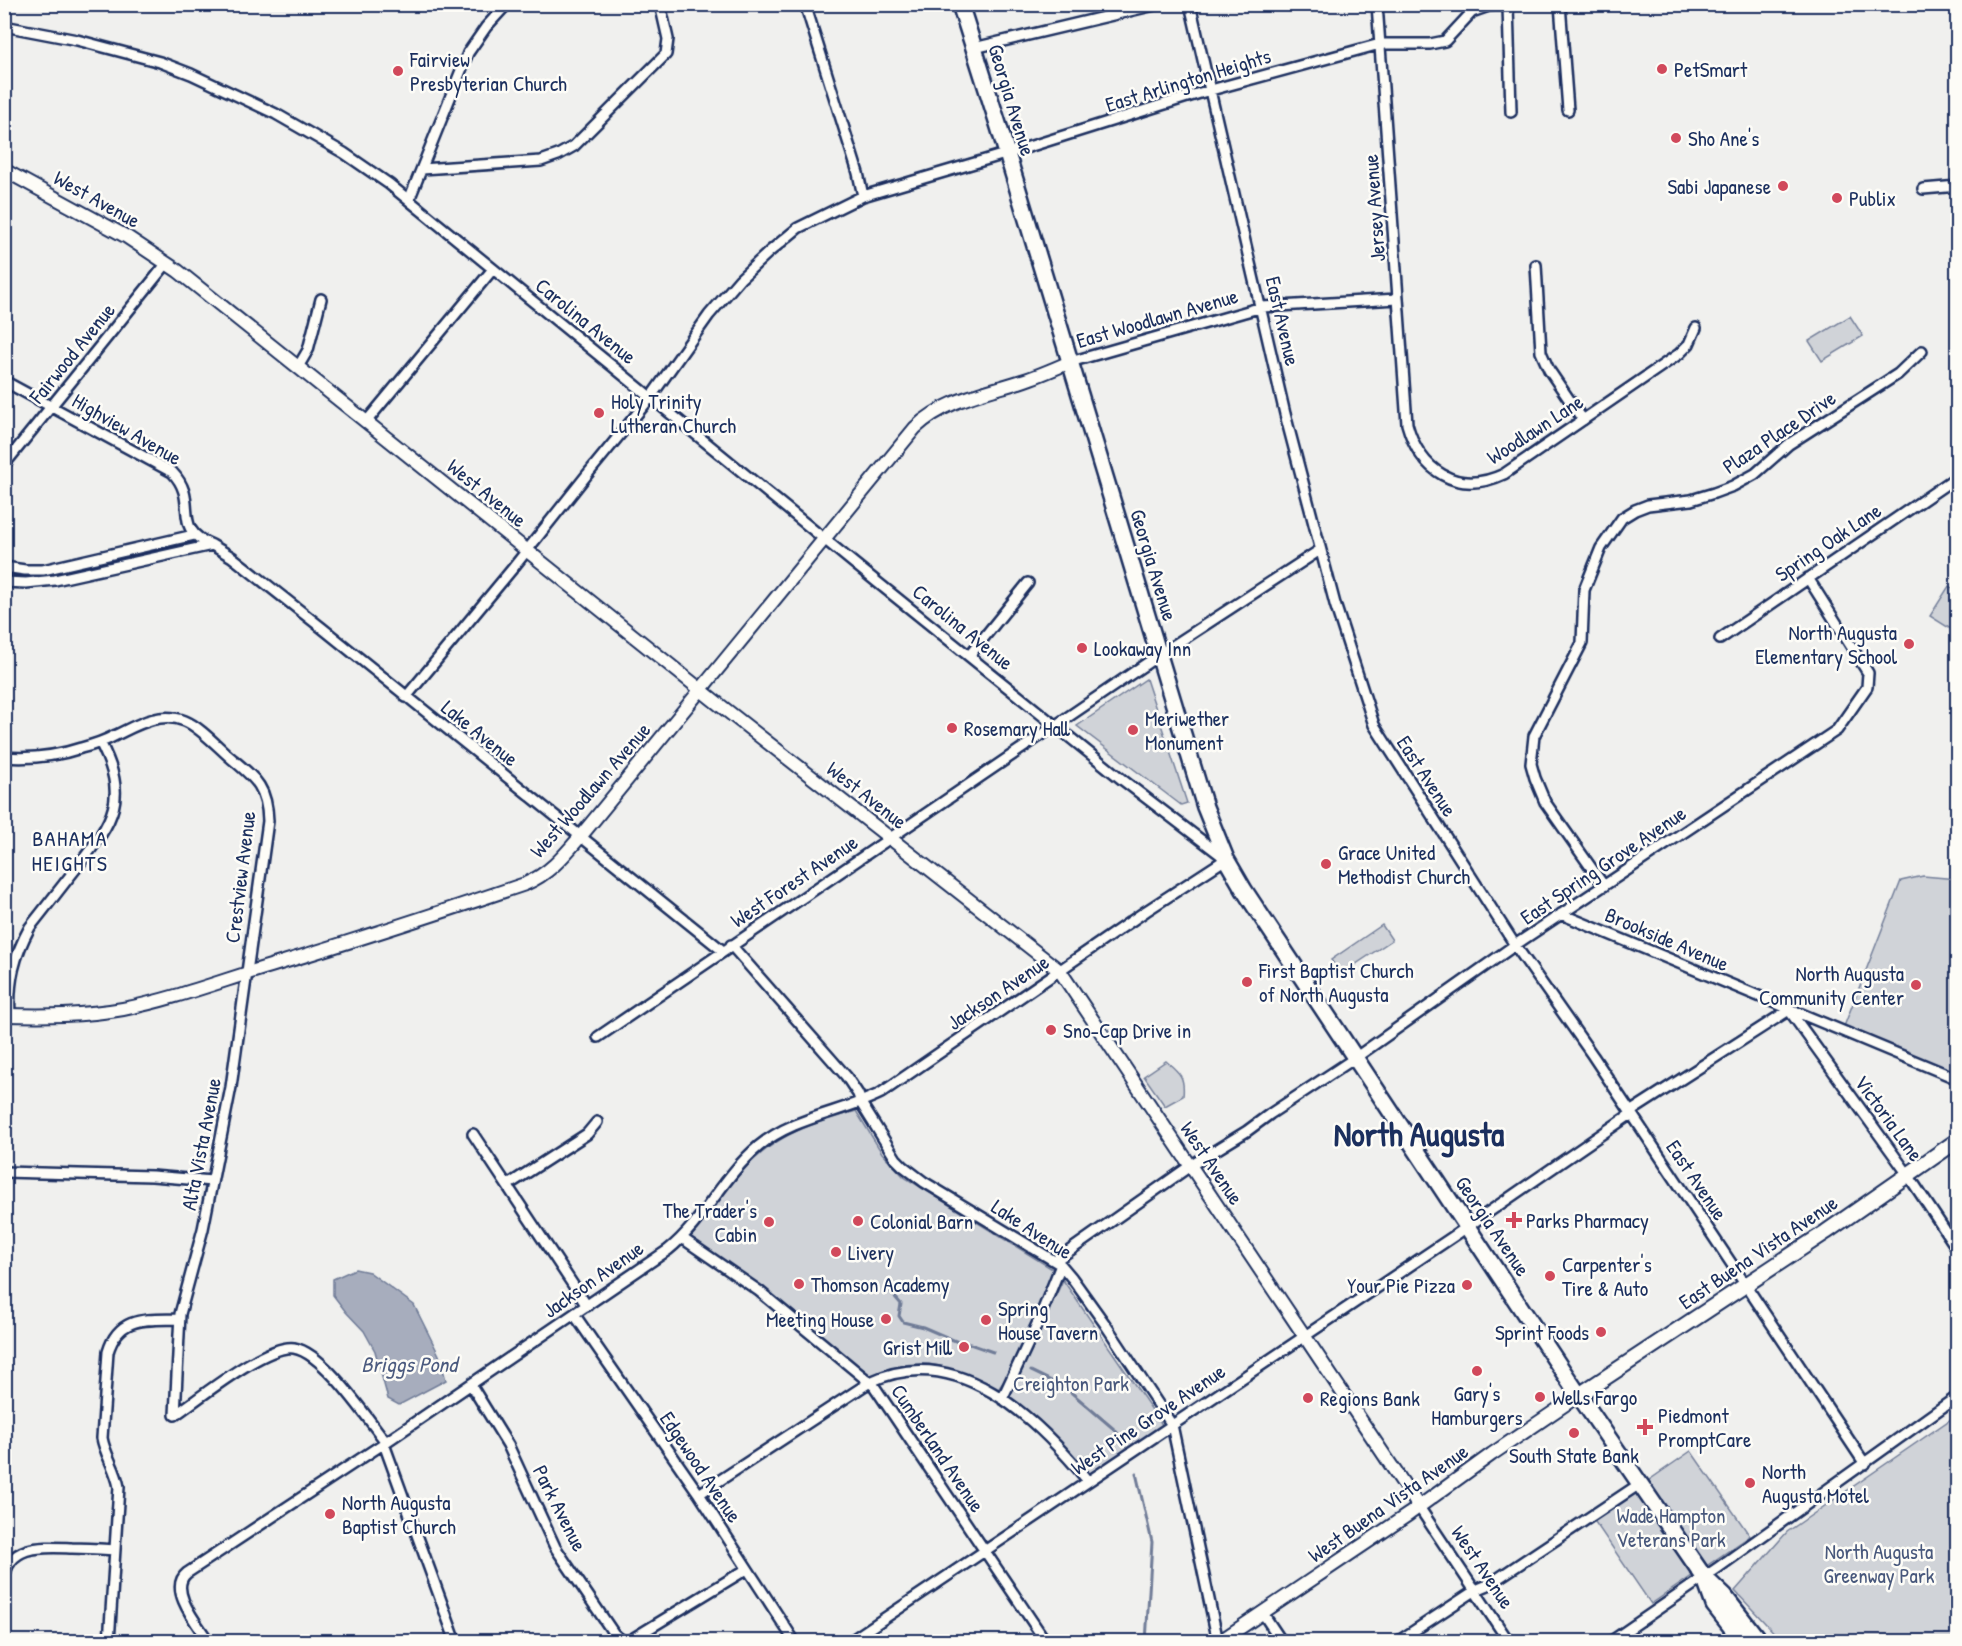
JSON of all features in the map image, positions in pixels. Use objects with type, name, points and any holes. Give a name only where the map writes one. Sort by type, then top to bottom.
[{"type":"main road","name":"Georgia Avenue","points":[[960,6],[1205,807],[1226,859],[1240,885],[1579,1395],[1704,1577],[1725,1597],[1760,1641]]},
{"type":"main road","name":"East Buena Vista Avenue","points":[[1579,1395],[1746,1285],[1958,1140]]},
{"type":"main road","name":"Georgia Avenue","points":[[1704,1577],[1714,1605],[1743,1641]]},
{"type":"street","points":[[409,200],[468,53],[486,27],[507,4]]},
{"type":"street","points":[[422,169],[541,161],[558,156],[574,146],[666,54],[668,39],[660,4]]},
{"type":"street","points":[[805,4],[858,173],[863,196]]},
{"type":"street","points":[[974,48],[1159,4]]},
{"type":"street","name":"East Avenue","points":[[1190,4],[1320,550],[1374,725],[1515,945],[1631,1113],[1865,1464]]},
{"type":"street","name":"Jersey Avenue","points":[[1377,4],[1406,410]]},
{"type":"street","points":[[1560,4],[1568,110]]},
{"type":"street","points":[[1511,5],[1511,112]]},
{"type":"street","name":"East Arlington Heights","points":[[406,697],[651,398],[709,315],[740,279],[798,228],[863,196],[1210,90],[1380,44],[1430,44],[1445,41],[1472,12],[1489,6],[1511,5]]},
{"type":"street","name":"Carolina Avenue","points":[[6,25],[160,62],[222,87],[276,114],[344,153],[409,200],[969,656],[1168,816],[1226,859]]},
{"type":"street","name":"West Avenue","points":[[4,170],[127,237],[167,263],[700,689],[1060,971],[1509,1641]]},
{"type":"street","points":[[1923,189],[1958,186]]},
{"type":"street","name":"Fairwood Avenue","points":[[4,465],[167,263]]},
{"type":"street","points":[[1536,265],[1541,352],[1549,370],[1583,420]]},
{"type":"street","points":[[366,422],[493,269]]},
{"type":"street","points":[[298,368],[308,350],[321,299]]},
{"type":"street","name":"East Woodlawn Avenue","points":[[1070,362],[1262,307],[1397,299]]},
{"type":"street","name":"Woodlawn Lane","points":[[1406,410],[1412,440],[1421,457],[1443,475],[1467,482],[1486,480],[1504,474],[1684,349],[1693,338],[1696,328]]},
{"type":"street","name":"Plaza Place Drive","points":[[1604,886],[1545,802],[1531,764],[1534,736],[1582,643],[1584,590],[1601,548],[1622,518],[1635,510],[1648,505],[1691,500],[1733,486],[1755,474],[1789,444],[1898,374],[1922,351]]},
{"type":"street","name":"West Woodlawn Avenue","points":[[7,1015],[60,1016],[120,1009],[168,998],[399,927],[525,884],[552,869],[908,436],[932,414],[954,402],[1026,380],[1070,362]]},
{"type":"street","name":"Highview Avenue","points":[[4,381],[172,472],[182,484],[185,492],[187,521],[194,535]]},
{"type":"street","name":"Spring Oak Lane","points":[[1720,639],[1958,476]]},
{"type":"street","points":[[4,567],[43,570],[194,535]]},
{"type":"street","name":"Lake Avenue","points":[[194,535],[232,557],[580,837],[727,948],[846,1076],[896,1159],[911,1174],[1058,1263],[1072,1278],[1172,1425],[1190,1517],[1219,1641]]},
{"type":"street","points":[[4,582],[26,583],[55,580],[212,545]]},
{"type":"street","name":"West Forest Avenue","points":[[598,1036],[1159,655],[1320,550]]},
{"type":"street","name":"East Spring Grove Avenue","points":[[1058,1263],[1190,1166],[1356,1058],[1515,945],[1837,730],[1868,684],[1866,669],[1808,578]]},
{"type":"street","points":[[969,656],[1028,583]]},
{"type":"street","name":"Crestview Avenue","points":[[4,758],[62,753],[100,742],[147,720],[179,719],[197,728],[260,784],[268,805],[268,822],[246,973]]},
{"type":"street","points":[[7,1015],[11,975],[23,939],[96,844],[113,810],[116,800],[115,780],[110,761],[100,742]]},
{"type":"street","name":"Jackson Avenue","points":[[209,1641],[180,1593],[179,1584],[187,1573],[471,1385],[682,1238],[740,1164],[759,1146],[794,1125],[861,1103],[881,1093],[1146,911],[1226,859]]},
{"type":"street","name":"Brookside Avenue","points":[[1561,914],[1958,1079]]},
{"type":"street","name":"Alta Vista Avenue","points":[[246,973],[231,1087],[213,1181],[179,1319],[175,1414],[259,1358],[276,1350],[294,1348],[313,1357],[329,1371],[385,1443]]},
{"type":"street","name":"West Pine Grove Avenue","points":[[849,1641],[1468,1226],[1631,1113],[1789,1010]]},
{"type":"street","name":"Victoria Lane","points":[[1789,1010],[1908,1175],[1958,1250]]},
{"type":"street","points":[[508,1185],[587,1134],[597,1122]]},
{"type":"street","points":[[473,1134],[587,1306]]},
{"type":"street","points":[[4,1172],[112,1174],[213,1181]]},
{"type":"street","name":"Cumberland Avenue","points":[[682,1238],[759,1291],[870,1382],[1046,1641]]},
{"type":"street","points":[[1002,1399],[1038,1322],[1058,1263]]},
{"type":"street","name":"Edgewood Avenue","points":[[574,1314],[699,1494],[795,1641]]},
{"type":"street","points":[[109,1641],[118,1483],[102,1438],[108,1352],[110,1343],[118,1332],[129,1324],[141,1320],[179,1319]]},
{"type":"street","points":[[699,1494],[870,1382],[903,1370],[938,1370],[970,1381],[1002,1399],[1044,1433],[1088,1481]]},
{"type":"street","name":"Park Avenue","points":[[471,1385],[508,1445],[555,1547],[614,1634],[625,1641]]},
{"type":"street","name":"West Buena Vista Avenue","points":[[1219,1641],[1419,1507],[1579,1395]]},
{"type":"street","points":[[1610,1641],[1865,1464],[1958,1396]]},
{"type":"street","points":[[385,1443],[456,1641]]},
{"type":"street","points":[[1397,1641],[1476,1590],[1488,1585],[1641,1483]]},
{"type":"street","points":[[4,1580],[5,1572],[14,1559],[33,1547],[115,1550]]},
{"type":"street","points":[[625,1641],[747,1569]]},
{"type":"street","points":[[1262,1612],[1282,1641]]},
{"type":"green space","points":[[1850,316],[1863,336],[1822,361],[1809,341]]},
{"type":"green space","points":[[1949,586],[1957,592],[1957,633],[1930,616]]},
{"type":"green space","points":[[1146,679],[1187,803],[1181,805],[1077,726]]},
{"type":"green space","points":[[1923,876],[1957,879],[1957,1076],[1843,1029],[1901,881]]},
{"type":"green space","points":[[1382,925],[1392,940],[1341,974],[1331,960]]},
{"type":"green space","points":[[1166,1061],[1181,1076],[1183,1096],[1165,1106],[1144,1076]]},
{"type":"green space","points":[[856,1111],[882,1153],[904,1177],[1054,1270],[1015,1363],[997,1391],[965,1375],[936,1365],[906,1365],[871,1376],[782,1303],[690,1238],[743,1170],[769,1147],[801,1129]]},
{"type":"green space","name":"Creighton Park","points":[[1063,1280],[1163,1426],[1089,1476],[1051,1433],[1008,1399]]},
{"type":"green space","name":"North Augusta Greenway Park","points":[[1957,1415],[1957,1641],[1782,1641],[1735,1591],[1787,1532]]},
{"type":"green space","name":"Wade Hampton Veterans Park","points":[[1691,1451],[1750,1536],[1651,1604],[1593,1519]]},
{"type":"water","name":"Briggs Pond","points":[[355,1269],[369,1272],[414,1305],[439,1355],[446,1380],[399,1405],[388,1399],[375,1351],[364,1331],[333,1295],[333,1279]]},
{"type":"waterway","points":[[889,1290],[901,1304],[899,1316],[903,1322],[993,1352]]},
{"type":"waterway","points":[[1031,1371],[1066,1388],[1115,1430],[1125,1443]]},
{"type":"waterway","points":[[1136,1473],[1152,1542],[1146,1642]]},
{"type":"place","name":"PetSmart","points":[[1662,69]]},
{"type":"place","name":"Fairview Presbyterian Church","points":[[398,71]]},
{"type":"place","name":"Sho Ane's","points":[[1676,138]]},
{"type":"place","name":"Sabi Japanese","points":[[1783,186]]},
{"type":"place","name":"Publix","points":[[1837,198]]},
{"type":"place","name":"Holy Trinity Lutheran Church","points":[[599,413]]},
{"type":"place","name":"North Augusta Elementary School","points":[[1909,644]]},
{"type":"place","name":"Lookaway Inn","points":[[1082,648]]},
{"type":"place","name":"Rosemary Hall","points":[[952,728]]},
{"type":"place","name":"Meriwether Monument","points":[[1133,730]]},
{"type":"place","name":"Grace United Methodist Church","points":[[1326,864]]},
{"type":"place","name":"First Baptist Church of North Augusta","points":[[1247,982]]},
{"type":"place","name":"North Augusta Community Center","points":[[1916,985]]},
{"type":"place","name":"Sno-Cap Drive in","points":[[1051,1030]]},
{"type":"place","name":"Parks Pharmacy","points":[[1514,1220]]},
{"type":"place","name":"Colonial Barn","points":[[858,1221]]},
{"type":"place","name":"The Trader's Cabin","points":[[769,1222]]},
{"type":"place","name":"Livery","points":[[836,1252]]},
{"type":"place","name":"Carpenter's Tire & Auto","points":[[1550,1276]]},
{"type":"place","name":"Thomson Academy","points":[[799,1284]]},
{"type":"place","name":"Your Pie Pizza","points":[[1467,1285]]},
{"type":"place","name":"Meeting House","points":[[886,1319]]},
{"type":"place","name":"Spring House Tavern","points":[[986,1320]]},
{"type":"place","name":"Sprint Foods","points":[[1601,1332]]},
{"type":"place","name":"Grist Mill","points":[[964,1347]]},
{"type":"place","name":"Gary's Hamburgers","points":[[1477,1371]]},
{"type":"place","name":"Wells Fargo","points":[[1540,1397]]},
{"type":"place","name":"Regions Bank","points":[[1308,1398]]},
{"type":"place","name":"Piedmont PromptCare","points":[[1645,1427]]},
{"type":"place","name":"South State Bank","points":[[1574,1433]]},
{"type":"place","name":"North Augusta Motel","points":[[1750,1483]]},
{"type":"place","name":"North Augusta Baptist Church","points":[[330,1514]]},
{"type":"district","name":"BAHAMA HEIGHTS","points":[[70,850]]},
{"type":"district","name":"North Augusta","points":[[1419,1134]]}]
